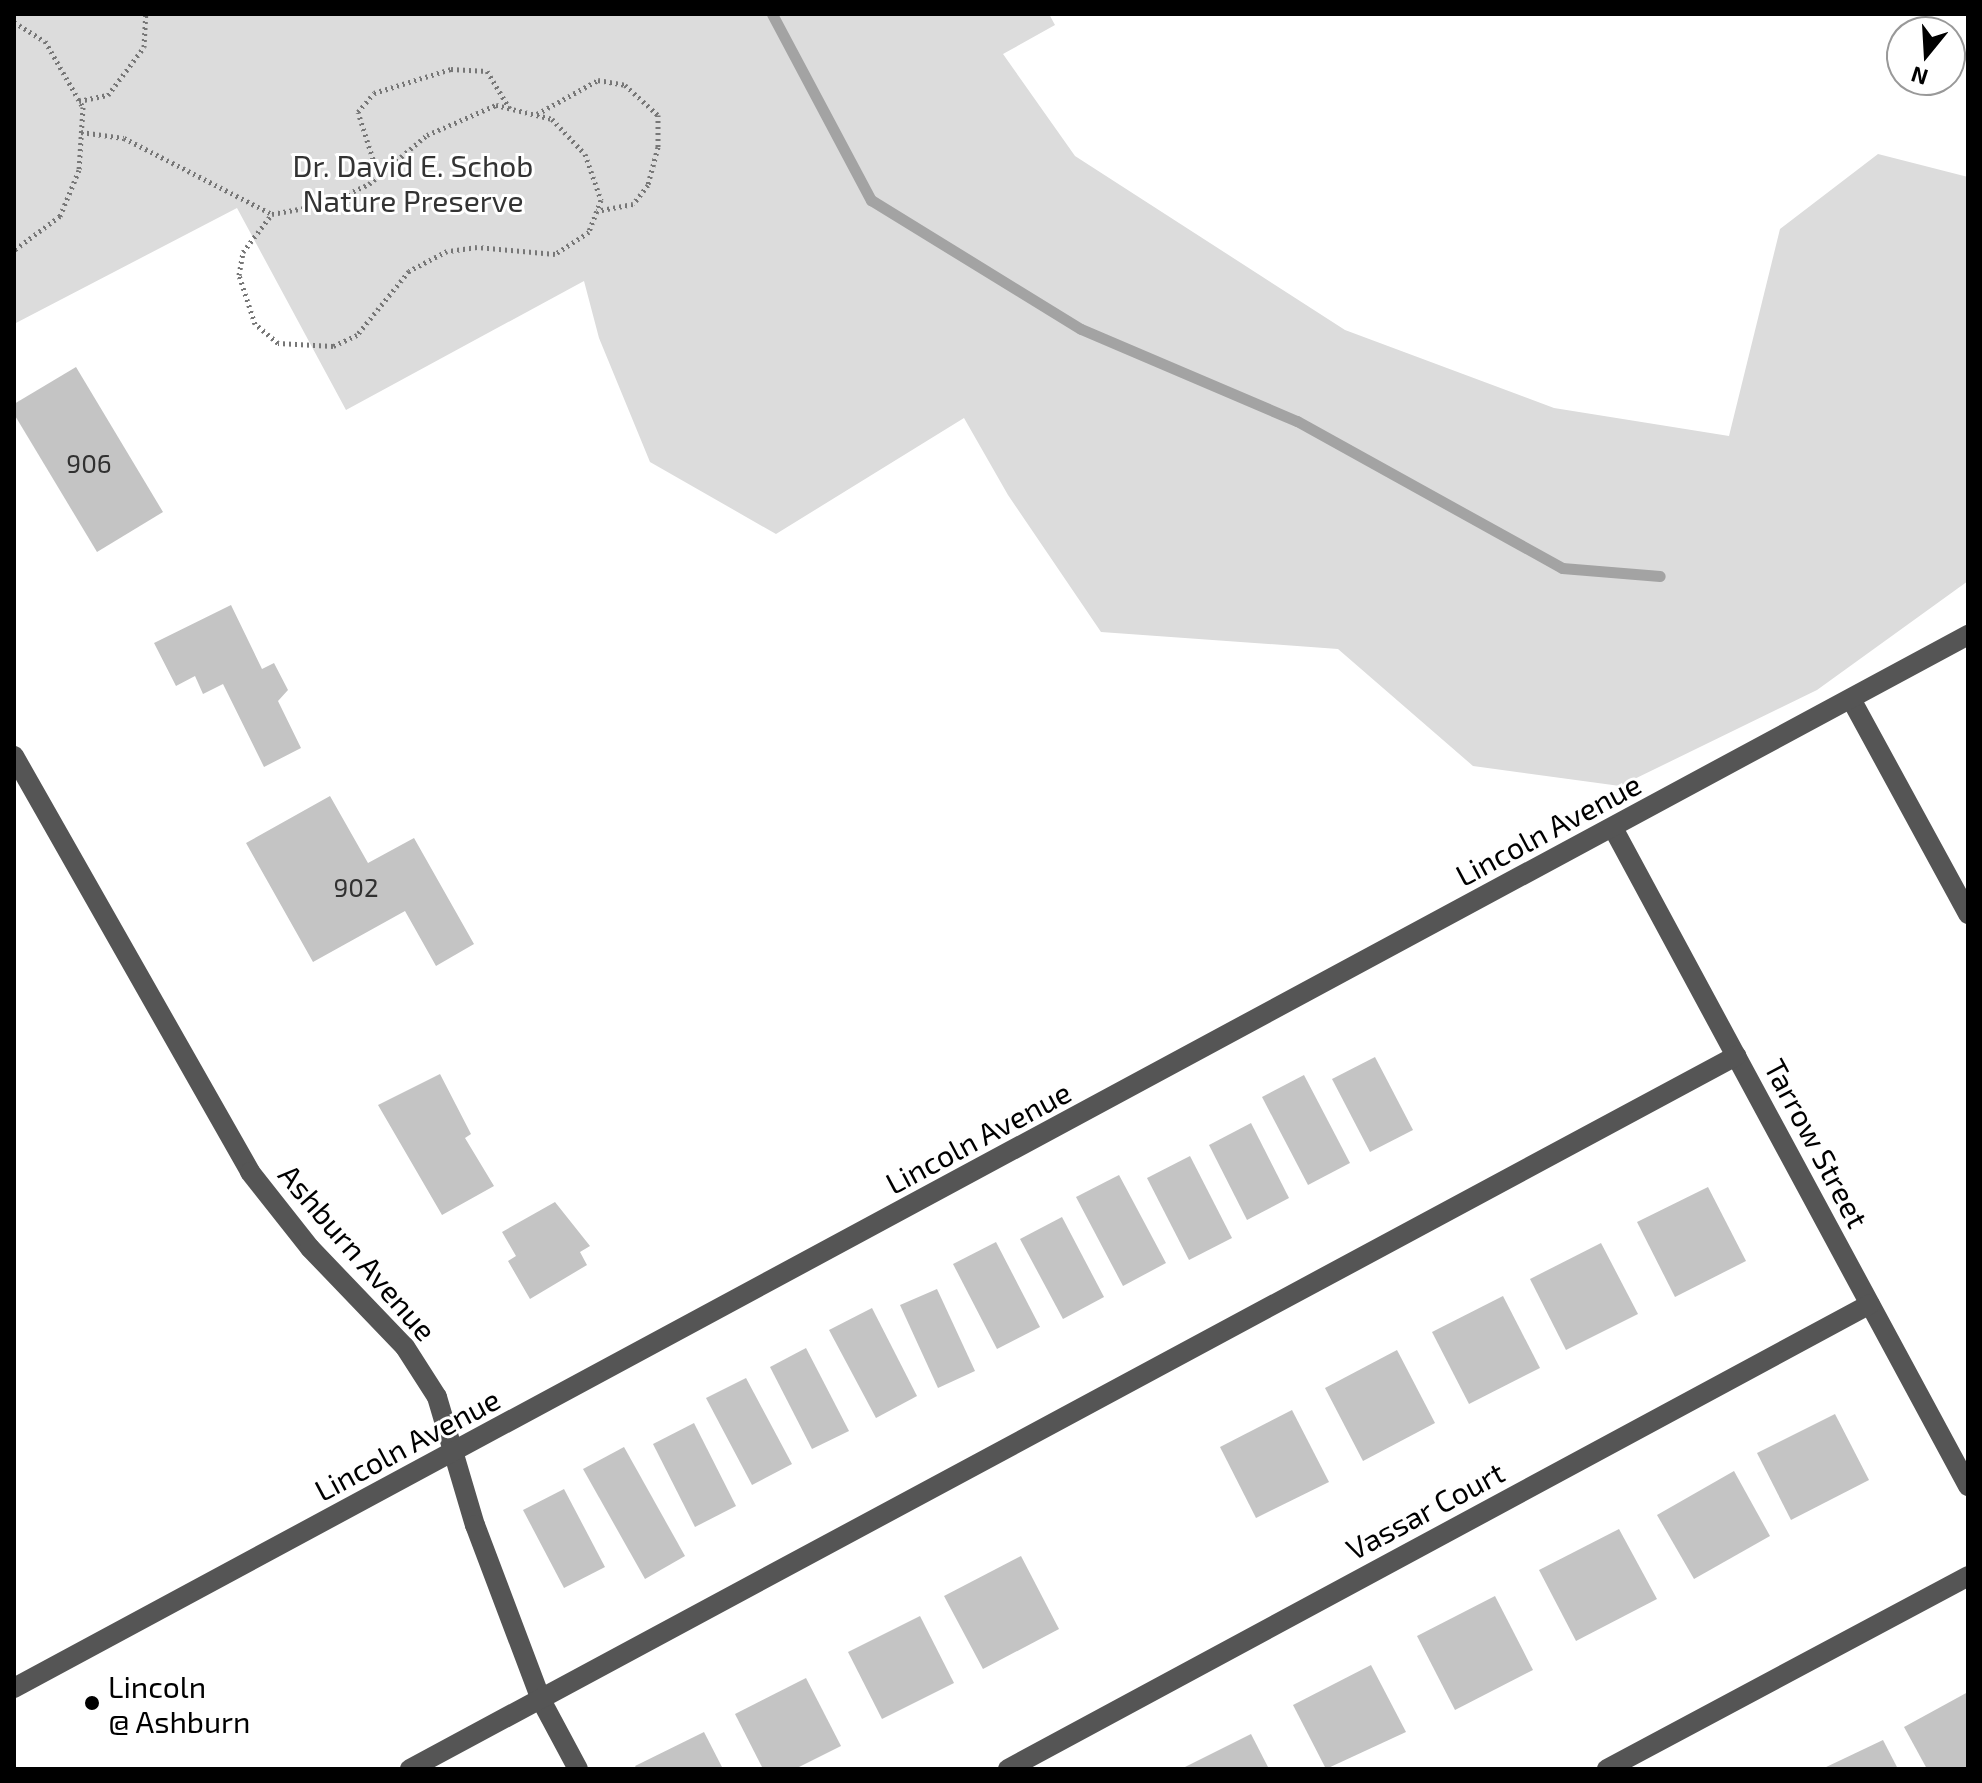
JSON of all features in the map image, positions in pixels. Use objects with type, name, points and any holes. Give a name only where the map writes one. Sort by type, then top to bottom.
[{"type":"street","name":"Lincoln Avenue","points":[[14,1688],[454,1454],[1968,635]]},
{"type":"street","points":[[1851,699],[1968,914]]},
{"type":"street","name":"Ashburn Avenue","points":[[14,756],[250,1172],[310,1248],[405,1347],[437,1397],[475,1525],[541,1700],[578,1769]]},
{"type":"street","name":"Tarrow Street","points":[[1613,828],[1968,1486]]},
{"type":"street","points":[[410,1769],[1736,1056]]},
{"type":"street","name":"Vassar Court","points":[[1008,1769],[1870,1304]]},
{"type":"street","points":[[1607,1769],[1968,1576]]},
{"type":"path","points":[[79,101],[108,95],[144,47],[146,14]]},
{"type":"path","points":[[14,22],[45,41],[79,101],[81,132],[79,170],[60,216],[14,250]]},
{"type":"path","points":[[384,173],[373,159],[358,112],[374,93],[451,69],[487,71],[510,109]]},
{"type":"path","points":[[536,115],[598,80],[625,85],[658,115],[658,147],[648,185],[633,204],[597,211]]},
{"type":"path","points":[[81,132],[124,138],[272,214],[326,204],[384,173],[427,135],[455,119],[496,105],[552,119],[585,154],[601,200],[589,232],[555,254],[477,247],[447,251],[409,271],[357,335],[333,346],[278,343],[255,324],[239,275],[243,252],[272,214]]},
{"type":"green space","name":"Dr. David E. Schob Nature Preserve","points":[[14,14],[1049,14],[1055,25],[1003,54],[1075,156],[1345,330],[1554,408],[1729,436],[1780,229],[1878,154],[1968,177],[1968,581],[1817,690],[1620,786],[1473,766],[1338,649],[1101,632],[1008,495],[964,418],[776,534],[650,462],[599,338],[584,281],[346,410],[237,208],[14,324]]},
{"type":"building","points":[[76,367],[163,512],[97,552],[14,414],[14,404]]},
{"type":"building","points":[[231,605],[262,669],[274,663],[288,690],[278,701],[301,748],[264,767],[223,684],[203,694],[195,676],[176,686],[154,643]]},
{"type":"building","points":[[330,796],[368,863],[414,838],[474,944],[436,966],[405,911],[313,962],[246,843]]},
{"type":"building","points":[[1375,1057],[1413,1130],[1370,1152],[1332,1079]]},
{"type":"building","points":[[440,1074],[471,1134],[465,1138],[494,1186],[442,1215],[378,1105]]},
{"type":"building","points":[[1304,1075],[1350,1163],[1308,1185],[1262,1097]]},
{"type":"building","points":[[1251,1123],[1289,1198],[1247,1220],[1209,1145]]},
{"type":"building","points":[[1190,1156],[1232,1238],[1189,1260],[1147,1178]]},
{"type":"building","points":[[1119,1175],[1166,1263],[1123,1286],[1076,1197]]},
{"type":"building","points":[[1708,1187],[1746,1261],[1675,1297],[1637,1222]]},
{"type":"building","points":[[555,1202],[590,1246],[580,1252],[587,1265],[530,1299],[508,1261],[516,1256],[502,1232]]},
{"type":"building","points":[[1062,1217],[1104,1297],[1063,1319],[1020,1239]]},
{"type":"building","points":[[996,1242],[1040,1327],[997,1349],[953,1264]]},
{"type":"building","points":[[1601,1243],[1638,1314],[1566,1350],[1530,1279]]},
{"type":"building","points":[[937,1289],[975,1371],[938,1388],[900,1305]]},
{"type":"building","points":[[1503,1296],[1540,1368],[1469,1404],[1432,1332]]},
{"type":"building","points":[[872,1308],[917,1396],[876,1418],[829,1330]]},
{"type":"building","points":[[806,1348],[849,1431],[812,1449],[770,1367]]},
{"type":"building","points":[[1397,1350],[1435,1423],[1363,1461],[1325,1388]]},
{"type":"building","points":[[746,1378],[792,1464],[752,1485],[706,1398]]},
{"type":"building","points":[[1292,1410],[1329,1482],[1256,1518],[1220,1447]]},
{"type":"building","points":[[1835,1414],[1869,1480],[1791,1520],[1757,1453]]},
{"type":"building","points":[[694,1423],[736,1506],[695,1527],[653,1444]]},
{"type":"building","points":[[624,1447],[685,1556],[645,1579],[583,1469]]},
{"type":"building","points":[[1734,1471],[1770,1536],[1694,1579],[1657,1515]]},
{"type":"building","points":[[564,1489],[605,1567],[564,1588],[523,1510]]},
{"type":"building","points":[[1619,1529],[1657,1599],[1576,1641],[1539,1570]]},
{"type":"building","points":[[1021,1556],[1059,1629],[983,1669],[944,1596]]},
{"type":"building","points":[[1495,1596],[1533,1670],[1455,1710],[1417,1636]]},
{"type":"building","points":[[920,1616],[954,1683],[882,1719],[848,1652]]},
{"type":"building","points":[[1371,1665],[1406,1732],[1326,1769],[1293,1705]]},
{"type":"building","points":[[806,1678],[841,1746],[795,1769],[763,1769],[735,1714]]},
{"type":"building","points":[[1968,1692],[1968,1769],[1927,1769],[1904,1727]]},
{"type":"building","points":[[704,1732],[723,1769],[637,1769],[635,1766]]},
{"type":"building","points":[[1251,1734],[1269,1769],[1181,1769]]},
{"type":"building","points":[[1883,1740],[1898,1769],[1822,1769]]},
{"type":"waterway","points":[[772,14],[871,200],[1081,329],[1297,421],[1562,568],[1660,576]]},
{"type":"place","name":"Lincoln @ Ashburn","points":[[92,1703]]}]
